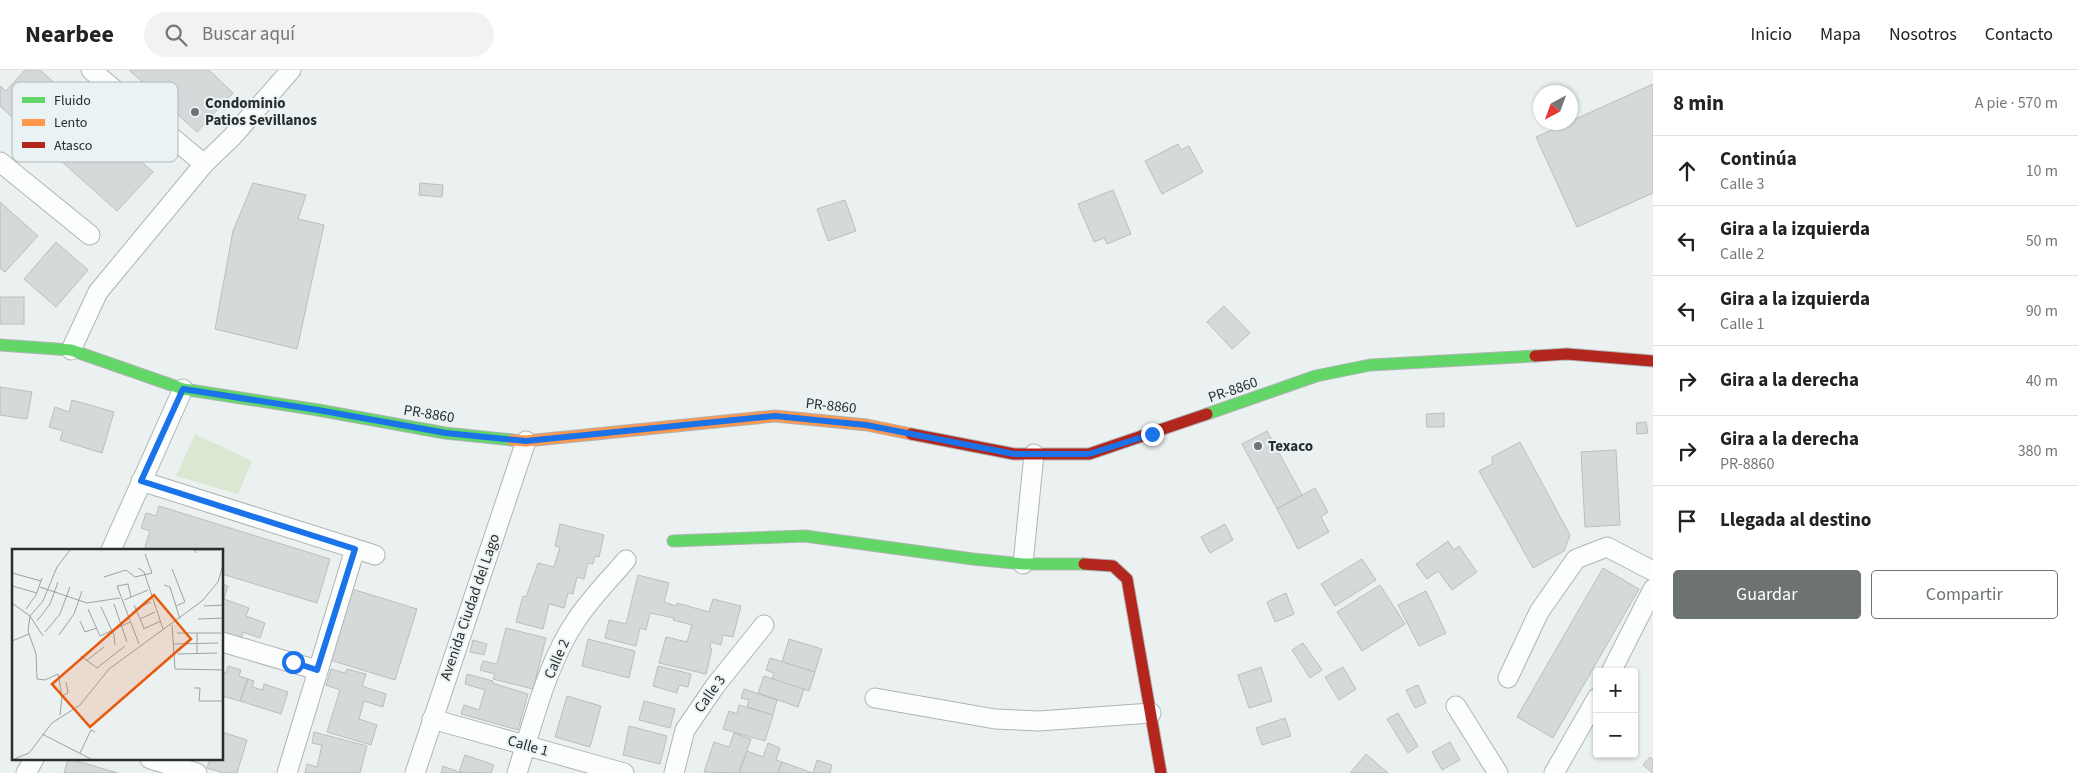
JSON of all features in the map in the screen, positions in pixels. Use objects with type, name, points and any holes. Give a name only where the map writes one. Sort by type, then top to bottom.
[{"type":"street","points":[[91,70],[105,82]]},
{"type":"street","points":[[72,350],[98,292],[204,164],[232,137],[290,70]]},
{"type":"street","points":[[178,142],[204,164]]},
{"type":"street","points":[[0,162],[90,236]]},
{"type":"street","name":"PR-8860","points":[[0,345],[72,350],[183,389],[318,410],[446,433],[526,441],[775,416],[866,425],[1014,454],[1089,454],[1152,434],[1316,376],[1370,365],[1567,354],[1653,362]]},
{"type":"street","points":[[111,549],[183,389]]},
{"type":"street","name":"Avenida Ciudad del Lago","points":[[415,773],[526,441]]},
{"type":"street","points":[[1023,564],[1034,454]]},
{"type":"street","points":[[141,481],[375,556]]},
{"type":"street","points":[[673,541],[805,536],[1023,564],[1091,564],[1113,566],[1127,579],[1161,773]]},
{"type":"street","points":[[1508,678],[1539,612],[1576,559],[1607,547],[1653,571]]},
{"type":"street","points":[[287,773],[355,549]]},
{"type":"street","name":"Calle 2","points":[[517,773],[561,645],[577,618],[626,560]]},
{"type":"street","points":[[1613,668],[1653,589]]},
{"type":"street","name":"Calle 3","points":[[674,773],[684,730],[715,686],[764,625]]},
{"type":"street","points":[[224,643],[317,670]]},
{"type":"street","points":[[875,698],[995,720],[1039,721],[1151,713]]},
{"type":"street","points":[[1554,773],[1593,705]]},
{"type":"street","points":[[1456,706],[1498,773]]},
{"type":"street","name":"Calle 1","points":[[432,719],[624,773]]},
{"type":"street","points":[[26,773],[33,760]]},
{"type":"street","points":[[153,760],[197,773]]},
{"type":"green space","points":[[195,434],[252,461],[238,494],[176,476]]},
{"type":"building","points":[[25,70],[40,70],[53,82],[14,82]]},
{"type":"building","name":"Condominio Patios Sevillanos","points":[[129,70],[209,70],[233,93],[197,132],[178,115],[178,82],[142,82]]},
{"type":"building","points":[[12,84],[12,117],[0,106],[0,86],[6,91]]},
{"type":"building","points":[[1653,84],[1653,193],[1577,227],[1536,137],[1551,130],[1578,130],[1578,118]]},
{"type":"building","points":[[1178,144],[1181,150],[1189,146],[1203,172],[1162,194],[1145,161]]},
{"type":"building","points":[[62,162],[142,162],[153,172],[117,211]]},
{"type":"building","points":[[253,183],[306,195],[298,219],[324,225],[297,349],[215,329],[233,231]]},
{"type":"building","points":[[420,183],[443,185],[442,197],[419,195]]},
{"type":"building","points":[[1113,190],[1131,234],[1107,244],[1104,238],[1094,242],[1078,204]]},
{"type":"building","points":[[845,200],[856,231],[828,241],[817,209]]},
{"type":"building","points":[[0,202],[38,236],[5,272],[0,268]]},
{"type":"building","points":[[56,242],[88,270],[56,307],[24,279]]},
{"type":"building","points":[[0,297],[24,297],[24,324],[0,324]]},
{"type":"building","points":[[1224,306],[1250,333],[1232,349],[1207,322]]},
{"type":"building","points":[[0,387],[32,392],[27,419],[0,415]]},
{"type":"building","points":[[72,400],[114,412],[102,453],[60,440],[63,431],[49,427],[55,407],[69,412]]},
{"type":"building","points":[[1444,413],[1444,427],[1427,427],[1426,414]]},
{"type":"building","points":[[1646,422],[1648,433],[1637,434],[1636,423]]},
{"type":"building","points":[[1267,431],[1302,495],[1277,509],[1242,444]]},
{"type":"building","points":[[1520,442],[1570,535],[1564,551],[1533,568],[1479,471],[1492,464],[1492,457]]},
{"type":"building","points":[[1616,450],[1620,525],[1585,527],[1581,452]]},
{"type":"building","points":[[1315,488],[1328,512],[1321,517],[1329,532],[1298,549],[1277,509]]},
{"type":"building","points":[[159,506],[330,559],[317,603],[224,575],[224,549],[144,549],[150,531],[141,528],[146,513],[156,516]]},
{"type":"building","points":[[560,524],[604,535],[599,557],[595,556],[593,564],[588,563],[584,579],[577,577],[573,594],[568,593],[564,608],[549,604],[543,629],[516,622],[523,596],[526,597],[538,563],[554,567],[560,547],[555,546]]},
{"type":"building","points":[[1225,524],[1233,540],[1210,553],[1201,537]]},
{"type":"building","points":[[1448,541],[1454,550],[1459,546],[1477,572],[1452,590],[1438,571],[1427,579],[1416,564]]},
{"type":"building","points":[[1362,559],[1376,580],[1335,606],[1321,584]]},
{"type":"building","points":[[1603,568],[1639,589],[1553,738],[1517,717]]},
{"type":"building","points":[[638,575],[669,583],[664,602],[676,606],[677,603],[709,612],[713,599],[741,606],[733,637],[723,635],[721,645],[711,642],[710,648],[712,649],[706,674],[659,663],[666,637],[687,642],[692,625],[673,620],[674,618],[650,613],[646,630],[640,628],[636,646],[605,638],[609,620],[626,624]]},
{"type":"building","points":[[224,585],[228,586],[224,599]]},
{"type":"building","points":[[1380,585],[1405,624],[1362,651],[1337,612]]},
{"type":"building","points":[[352,589],[417,609],[395,680],[330,660]]},
{"type":"building","points":[[1426,591],[1446,633],[1419,646],[1398,605]]},
{"type":"building","points":[[1286,593],[1294,614],[1275,622],[1267,602]]},
{"type":"building","points":[[224,599],[249,608],[246,616],[265,623],[260,638],[243,632],[241,640],[224,635]]},
{"type":"building","points":[[506,628],[546,638],[533,689],[493,679],[495,674],[480,670],[483,661],[497,664]]},
{"type":"building","points":[[588,639],[635,651],[629,678],[582,666]]},
{"type":"building","points":[[789,639],[822,649],[815,672],[782,662]]},
{"type":"building","points":[[473,640],[487,644],[484,655],[470,652]]},
{"type":"building","points":[[1303,643],[1322,670],[1310,678],[1292,650]]},
{"type":"building","points":[[770,658],[815,672],[809,691],[772,679],[774,673],[766,670]]},
{"type":"building","points":[[228,666],[241,670],[239,676],[248,679],[240,701],[224,697],[224,672],[226,673]]},
{"type":"building","points":[[658,666],[691,674],[688,687],[679,685],[677,693],[653,686]]},
{"type":"building","points":[[1261,667],[1272,701],[1249,708],[1238,675]]},
{"type":"building","points":[[1343,667],[1356,689],[1339,700],[1325,677]]},
{"type":"building","points":[[331,669],[345,673],[347,669],[366,674],[362,686],[386,694],[383,707],[364,701],[359,719],[377,725],[371,745],[327,732],[340,690],[326,685]]},
{"type":"building","points":[[467,674],[528,694],[518,730],[461,714],[464,705],[479,710],[485,690],[465,684]]},
{"type":"building","points":[[764,676],[804,689],[798,707],[758,693]]},
{"type":"building","points":[[248,679],[254,681],[252,687],[263,690],[264,684],[288,692],[281,714],[240,701]]},
{"type":"building","points":[[1418,685],[1426,703],[1415,708],[1406,690]]},
{"type":"building","points":[[744,689],[777,700],[773,715],[747,707],[749,700],[741,698]]},
{"type":"building","points":[[567,696],[601,706],[590,747],[555,737]]},
{"type":"building","points":[[644,701],[675,709],[670,728],[639,720]]},
{"type":"building","points":[[739,705],[773,715],[765,741],[723,729],[729,711],[737,714]]},
{"type":"building","points":[[1398,713],[1418,746],[1408,753],[1387,719]]},
{"type":"building","points":[[1285,718],[1291,736],[1262,745],[1256,728]]},
{"type":"building","points":[[629,726],[667,736],[660,764],[623,755]]},
{"type":"building","points":[[314,732],[367,746],[360,773],[305,773],[307,764],[317,767],[322,745],[312,743]]},
{"type":"building","points":[[224,733],[247,740],[237,773],[223,773],[207,768],[210,760],[224,760]]},
{"type":"building","points":[[734,733],[751,739],[739,773],[704,772],[714,742],[729,747]]},
{"type":"building","points":[[1450,742],[1460,760],[1442,770],[1432,752]]},
{"type":"building","points":[[768,743],[780,748],[776,760],[782,762],[778,773],[739,773],[747,751],[763,757]]},
{"type":"building","points":[[1366,754],[1388,773],[1350,773]]},
{"type":"building","points":[[465,755],[494,765],[491,773],[459,772]]},
{"type":"building","points":[[1650,757],[1653,760],[1653,773],[1643,765]]},
{"type":"building","points":[[68,760],[73,760],[118,773],[64,773]]},
{"type":"building","points":[[817,760],[832,765],[830,773],[813,773]]},
{"type":"building","points":[[782,762],[813,773],[778,773]]},
{"type":"building","points":[[443,766],[459,772],[463,773],[441,773]]},
{"type":"traffic: fast","points":[[0,345],[71,350],[183,389],[318,410],[445,433],[512,440]]},
{"type":"traffic: fast","points":[[1207,414],[1316,376],[1370,365],[1535,356]]},
{"type":"traffic: fast","points":[[673,541],[805,536],[973,559],[1023,564],[1084,564]]},
{"type":"traffic: slow","points":[[512,440],[526,441],[775,416],[867,425],[911,434]]},
{"type":"traffic: jam","points":[[1535,356],[1567,354],[1653,361]]},
{"type":"traffic: jam","points":[[911,434],[1014,454],[1089,454],[1207,414]]},
{"type":"traffic: jam","points":[[1084,564],[1113,566],[1127,579],[1161,773]]},
{"type":"place","name":"Condominio Patios Sevillanos","points":[[195,112]]},
{"type":"place","name":"Texaco","points":[[1258,446]]},
{"type":"route","points":[[293,662],[317,670],[355,549],[141,481],[183,389],[318,410],[446,433],[526,441],[775,416],[866,425],[1014,454],[1089,454],[1152,434]]}]
